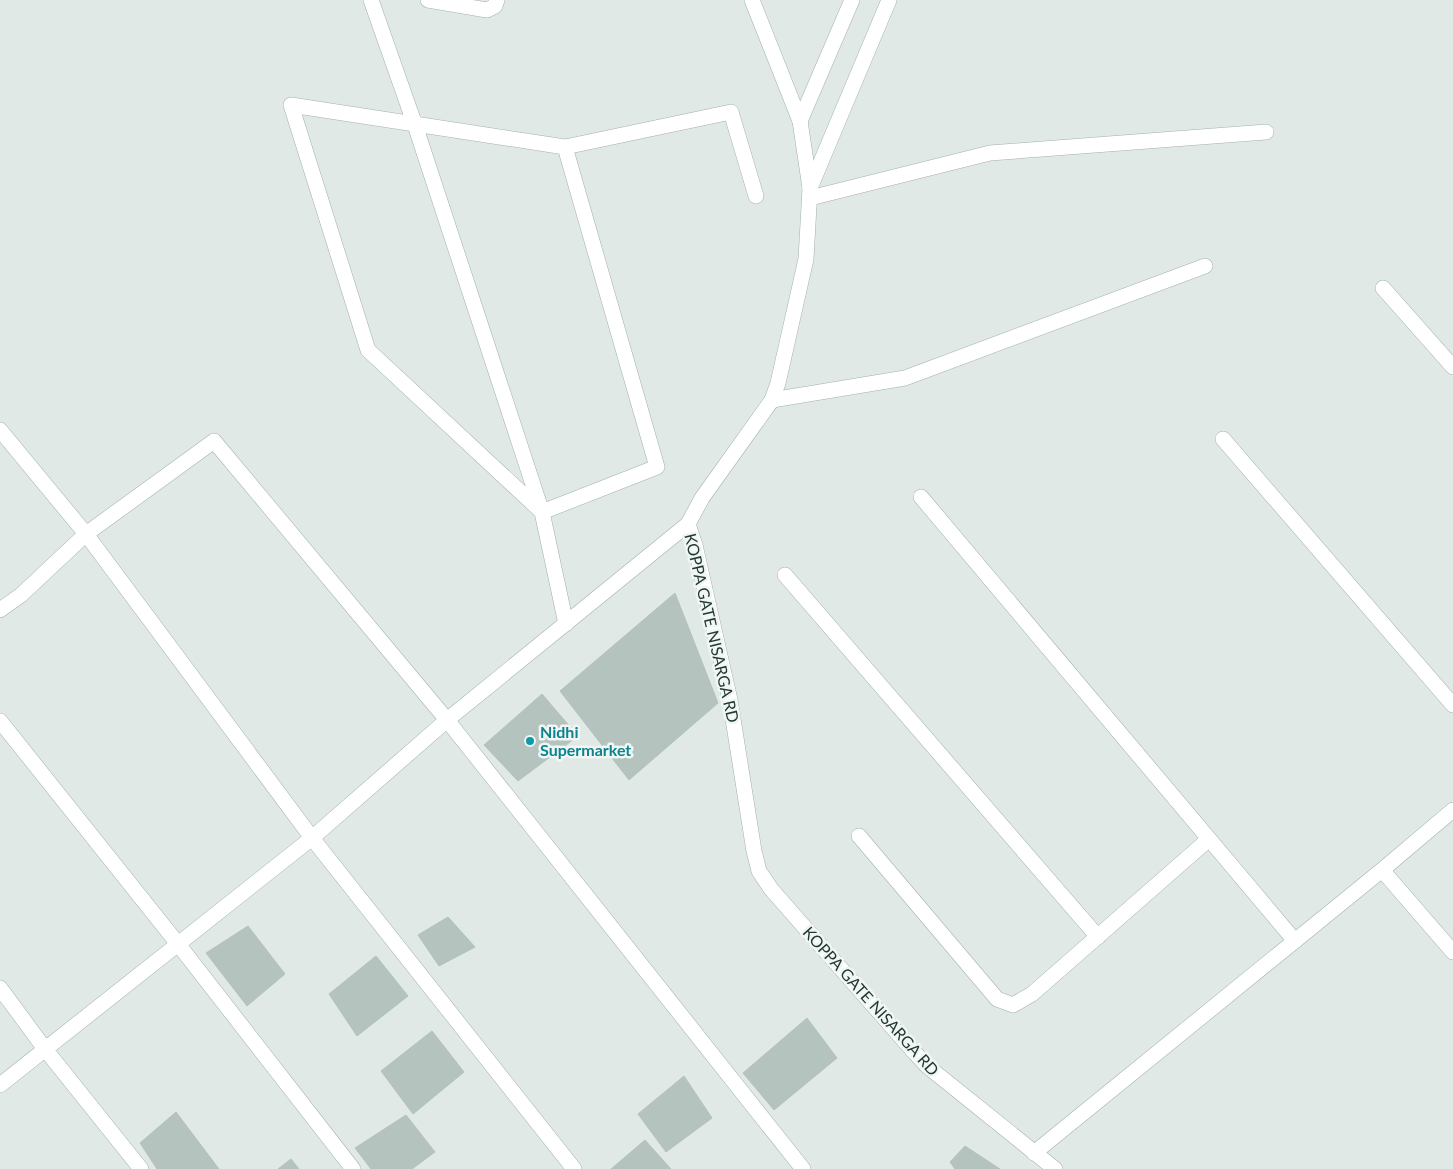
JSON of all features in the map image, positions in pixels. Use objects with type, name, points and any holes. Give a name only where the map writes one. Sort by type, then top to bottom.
[{"type":"street","points":[[371,0],[415,125],[542,512],[566,624]]},
{"type":"street","points":[[428,0],[487,10],[495,6],[498,0]]},
{"type":"street","name":"KOPPA GATE NISARGA RD","points":[[752,0],[800,122],[810,193],[806,259],[778,383],[772,400],[702,498],[688,524],[695,545],[730,700],[754,851],[759,871],[771,889],[921,1060],[1055,1169]]},
{"type":"street","points":[[800,122],[852,0]]},
{"type":"street","points":[[810,193],[889,0]]},
{"type":"street","points":[[542,512],[368,350],[291,105],[565,147],[731,112],[756,196]]},
{"type":"street","points":[[810,193],[990,153],[1266,132]]},
{"type":"street","points":[[542,512],[657,467],[565,147]]},
{"type":"street","points":[[772,400],[905,378],[1205,266]]},
{"type":"street","points":[[1383,288],[1453,367]]},
{"type":"street","points":[[0,430],[86,534],[312,838],[574,1169]]},
{"type":"street","points":[[1223,439],[1453,705]]},
{"type":"street","points":[[0,610],[21,594],[86,534],[214,441],[447,720],[803,1169]]},
{"type":"street","points":[[920,497],[1295,942]]},
{"type":"street","points":[[0,1085],[312,838],[447,720],[688,524]]},
{"type":"street","points":[[785,575],[1098,937]]},
{"type":"street","points":[[0,721],[178,944],[353,1169]]},
{"type":"street","points":[[1034,1153],[1295,942],[1453,810]]},
{"type":"street","points":[[859,836],[997,999],[1013,1005],[1032,994],[1209,839]]},
{"type":"street","points":[[1382,870],[1453,952]]},
{"type":"street","points":[[0,988],[45,1049],[141,1169]]},
{"type":"building","points":[[675,593],[718,703],[629,780],[560,691]]},
{"type":"building","name":"Nidhi Supermarket","points":[[542,694],[578,736],[518,781],[484,745]]},
{"type":"building","points":[[448,917],[475,947],[439,966],[418,935]]},
{"type":"building","points":[[248,926],[285,974],[247,1006],[206,953]]},
{"type":"building","points":[[376,956],[408,996],[357,1036],[329,994]]},
{"type":"building","points":[[807,1018],[837,1058],[774,1110],[743,1073]]},
{"type":"building","points":[[432,1031],[464,1072],[413,1114],[381,1071]]},
{"type":"building","points":[[684,1076],[712,1118],[666,1152],[638,1114]]},
{"type":"building","points":[[176,1112],[219,1169],[157,1169],[140,1143]]},
{"type":"building","points":[[406,1115],[435,1152],[412,1169],[371,1169],[355,1148]]},
{"type":"building","points":[[645,1140],[671,1169],[611,1169]]},
{"type":"building","points":[[965,1146],[1000,1169],[955,1169],[950,1162]]},
{"type":"building","points":[[291,1159],[299,1169],[278,1169]]},
{"type":"place","name":"Nidhi Supermarket","points":[[530,741]]}]
